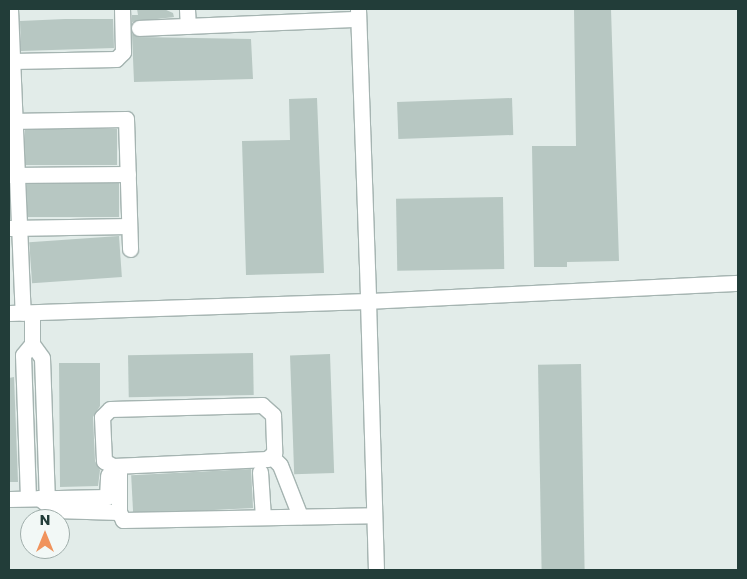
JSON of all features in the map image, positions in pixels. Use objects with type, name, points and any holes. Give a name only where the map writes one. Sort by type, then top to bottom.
[{"type":"street","points":[[23,9],[9,9],[14,228],[21,313],[32,344],[23,355],[38,498]]},
{"type":"street","points":[[11,64],[116,59],[123,52],[122,9]]},
{"type":"street","points":[[187,9],[188,26]]},
{"type":"street","points":[[139,28],[358,14],[376,570]]},
{"type":"street","points":[[12,121],[126,119],[130,249]]},
{"type":"street","points":[[13,175],[128,174]]},
{"type":"street","points":[[14,228],[129,226]]},
{"type":"street","points":[[21,313],[368,301],[738,283]]},
{"type":"street","points":[[300,516],[280,465],[272,457],[272,416],[268,407],[110,409],[102,417],[103,458],[114,470],[119,512],[123,520],[263,517],[300,516],[374,514]]},
{"type":"street","points":[[114,470],[272,457]]},
{"type":"street","points":[[9,500],[107,497],[114,470]]},
{"type":"street","points":[[260,472],[263,517]]},
{"type":"street","points":[[38,498],[61,512],[119,512]]},
{"type":"building","points":[[137,9],[164,9],[173,13],[174,17],[132,22],[132,15],[138,15]]},
{"type":"building","points":[[574,9],[611,9],[619,261],[567,262],[567,267],[534,267],[532,146],[576,146]]},
{"type":"building","points":[[113,19],[114,48],[21,51],[20,21]]},
{"type":"building","points":[[132,34],[139,37],[251,39],[253,79],[134,82]]},
{"type":"building","points":[[317,98],[324,273],[246,275],[242,141],[290,140],[289,99]]},
{"type":"building","points":[[512,98],[513,135],[398,139],[397,102]]},
{"type":"building","points":[[25,129],[117,129],[117,165],[25,165]]},
{"type":"building","points":[[27,183],[119,183],[119,217],[27,217]]},
{"type":"building","points":[[503,197],[504,269],[397,271],[396,199]]},
{"type":"building","points":[[119,236],[122,277],[32,283],[29,242]]},
{"type":"building","points":[[253,353],[254,395],[129,397],[128,355]]},
{"type":"building","points":[[330,354],[334,473],[294,474],[290,355]]},
{"type":"building","points":[[59,363],[100,363],[100,406],[93,417],[95,461],[100,470],[98,486],[60,487]]},
{"type":"building","points":[[581,364],[585,570],[542,570],[538,365]]},
{"type":"building","points":[[14,377],[18,482],[9,482],[9,378]]},
{"type":"building","points":[[251,469],[253,508],[133,514],[131,475]]}]
